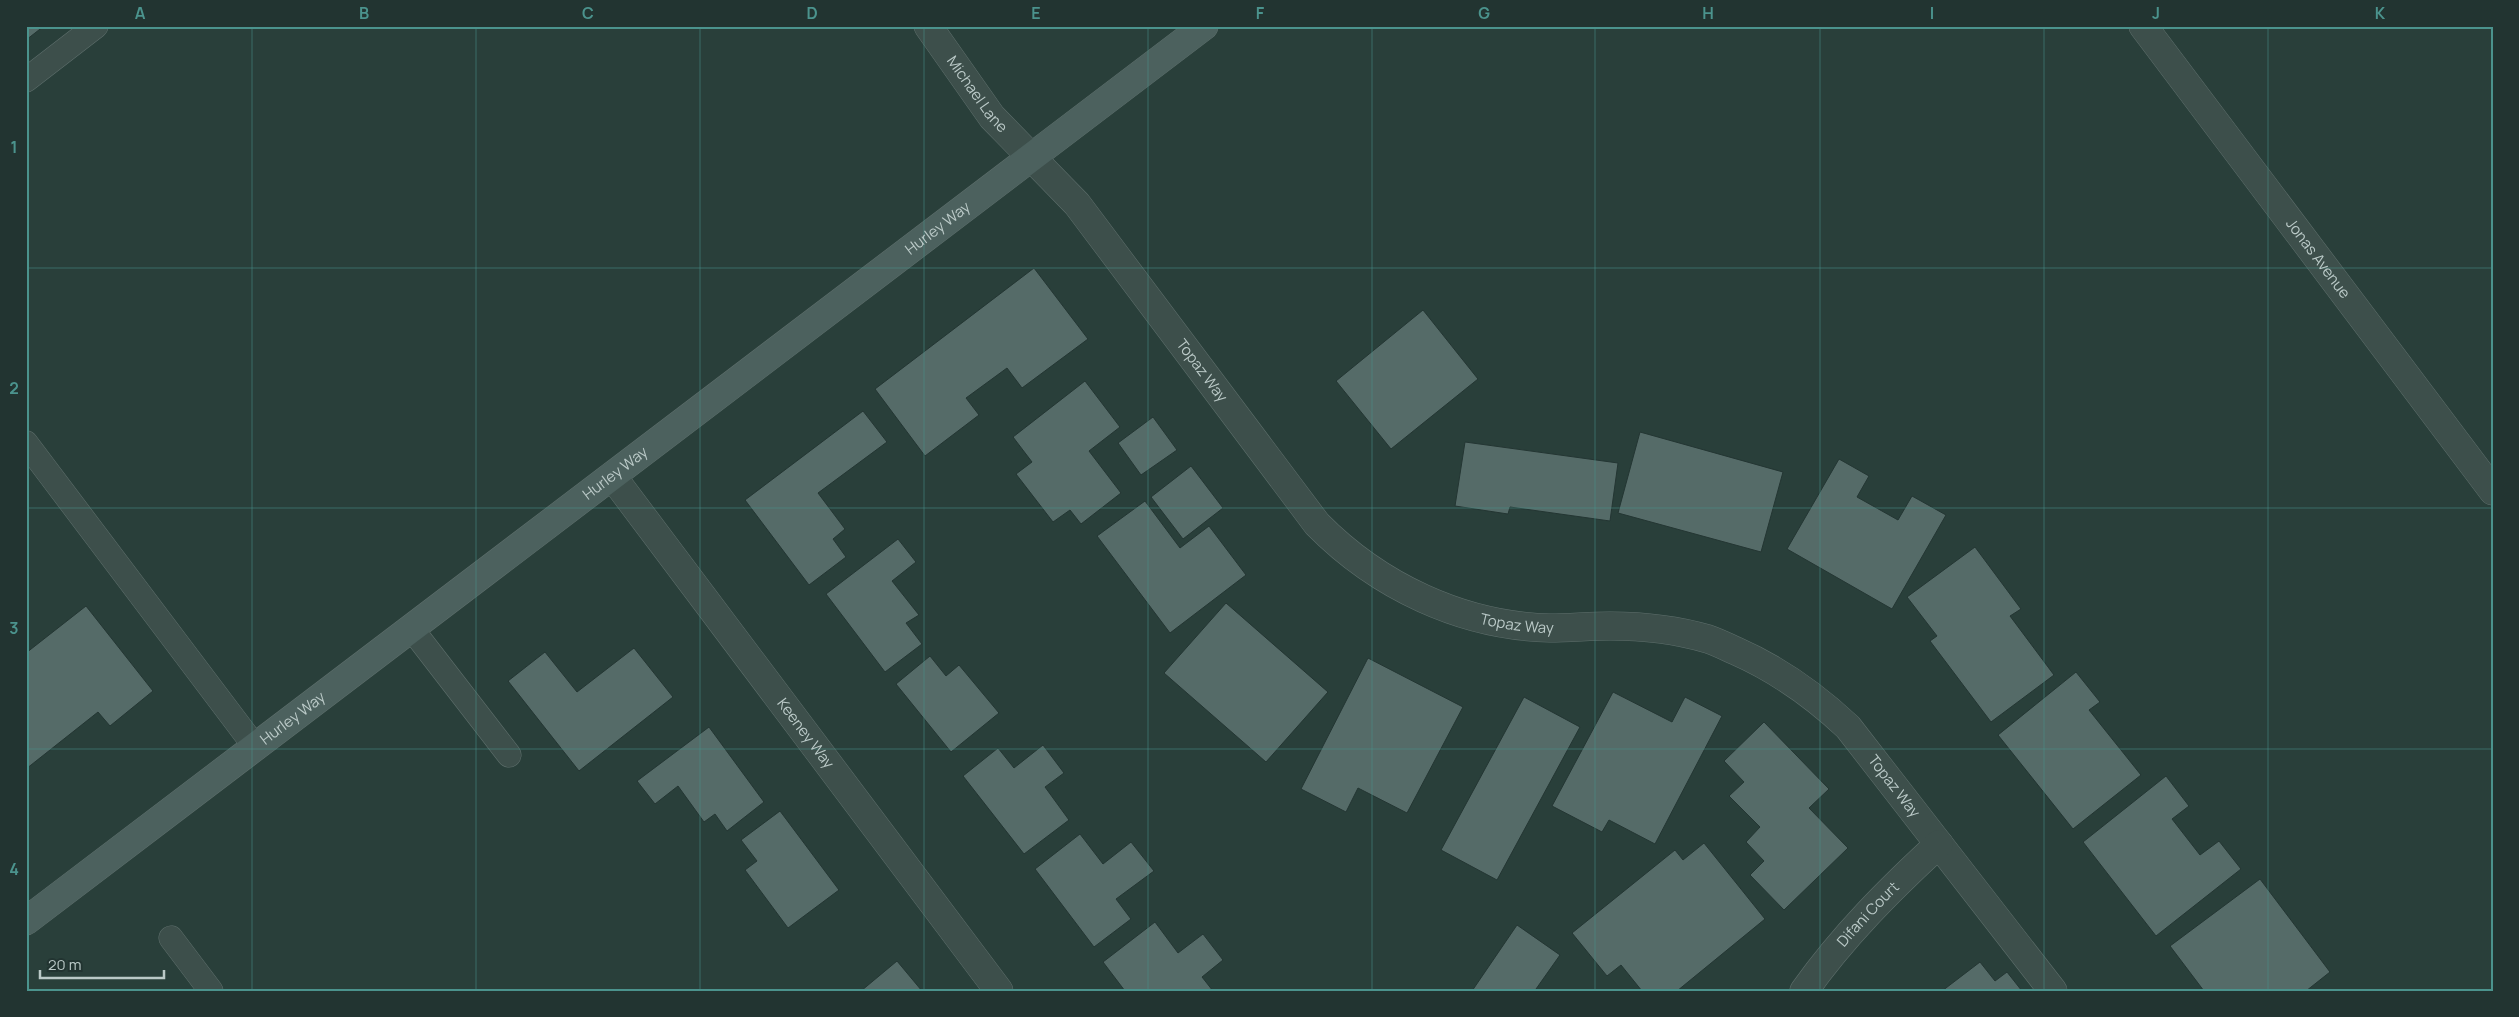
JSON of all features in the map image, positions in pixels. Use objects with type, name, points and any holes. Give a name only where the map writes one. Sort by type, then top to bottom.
[{"type":"street","name":"Michael Lane","points":[[928,26],[992,117],[1031,158]]},
{"type":"street","name":"Hurley Way","points":[[26,921],[1204,26]]},
{"type":"street","name":"Jonas Avenue","points":[[2143,26],[2493,491]]},
{"type":"street","name":"Topaz Way","points":[[1031,158],[1077,204],[1317,524],[1337,544],[1384,579],[1436,604],[1491,621],[1549,628],[1643,627],[1708,639],[1769,666],[1810,694],[1848,727],[2053,991]]},
{"type":"street","name":"Keeney Way","points":[[612,476],[999,991]]},
{"type":"street","name":"Difani Court","points":[[1804,991],[1824,962],[1879,899],[1939,844]]},
{"type":"lane","points":[[26,80],[96,26]]},
{"type":"lane","points":[[26,443],[256,748]]},
{"type":"lane","points":[[411,628],[509,755]]},
{"type":"lane","points":[[171,938],[211,991]]},
{"type":"building","points":[[26,26],[44,26],[26,40]]},
{"type":"building","points":[[1034,268],[1088,339],[1022,388],[1007,368],[966,398],[979,415],[925,456],[875,389]]},
{"type":"building","points":[[1423,310],[1478,379],[1391,449],[1336,381]]},
{"type":"building","points":[[1085,381],[1120,427],[1089,451],[1121,493],[1081,524],[1070,510],[1053,522],[1016,474],[1032,462],[1013,437]]},
{"type":"building","points":[[863,411],[887,442],[818,493],[845,529],[833,539],[846,557],[809,585],[745,500]]},
{"type":"building","points":[[1153,417],[1177,450],[1141,475],[1118,443]]},
{"type":"building","points":[[1640,432],[1783,472],[1761,552],[1618,513]]},
{"type":"building","points":[[1465,442],[1618,463],[1610,521],[1510,507],[1508,514],[1455,506]]},
{"type":"building","points":[[1839,459],[1869,476],[1857,497],[1898,520],[1912,496],[1946,515],[1892,609],[1787,549]]},
{"type":"building","points":[[1191,466],[1223,508],[1183,539],[1151,497]]},
{"type":"building","points":[[1145,501],[1180,548],[1209,526],[1246,575],[1170,633],[1097,536]]},
{"type":"building","points":[[898,539],[916,562],[892,581],[919,615],[906,623],[922,644],[885,672],[826,594]]},
{"type":"building","points":[[1975,547],[2021,609],[2010,616],[2054,675],[1991,722],[1930,641],[1937,636],[1907,597]]},
{"type":"building","points":[[1226,603],[1328,692],[1266,762],[1164,673]]},
{"type":"building","points":[[86,606],[153,691],[110,726],[98,712],[26,769],[26,653]]},
{"type":"building","points":[[634,648],[673,697],[579,771],[508,681],[545,652],[577,692]]},
{"type":"building","points":[[930,656],[946,676],[959,665],[999,713],[951,752],[896,684]]},
{"type":"building","points":[[1368,658],[1463,707],[1407,813],[1358,788],[1346,812],[1301,789]]},
{"type":"building","points":[[2076,672],[2100,702],[2089,710],[2141,775],[2073,829],[1998,735]]},
{"type":"building","points":[[1613,692],[1672,722],[1685,697],[1722,716],[1655,844],[1609,820],[1602,832],[1552,806]]},
{"type":"building","points":[[1524,697],[1580,727],[1497,880],[1441,850]]},
{"type":"building","points":[[1764,722],[1829,789],[1809,808],[1848,848],[1784,910],[1750,875],[1764,861],[1746,842],[1760,827],[1729,796],[1744,782],[1724,761]]},
{"type":"building","points":[[709,727],[764,802],[727,831],[715,814],[704,822],[678,786],[655,804],[637,781]]},
{"type":"building","points":[[1043,745],[1064,773],[1045,787],[1069,820],[1024,854],[963,776],[998,748],[1014,768]]},
{"type":"building","points":[[2166,776],[2189,806],[2172,819],[2200,855],[2219,841],[2241,869],[2156,936],[2083,842]]},
{"type":"building","points":[[780,811],[839,890],[788,928],[745,870],[757,861],[741,840]]},
{"type":"building","points":[[1080,834],[1103,864],[1131,842],[1154,871],[1116,899],[1131,919],[1094,947],[1035,869]]},
{"type":"building","points":[[1704,843],[1765,919],[1677,991],[1642,991],[1621,965],[1607,976],[1572,933],[1675,850],[1683,860]]},
{"type":"building","points":[[2260,879],[2330,972],[2306,991],[2204,991],[2170,946]]},
{"type":"building","points":[[1155,922],[1178,953],[1203,934],[1223,960],[1202,977],[1213,991],[1125,991],[1103,962]]},
{"type":"building","points":[[1517,925],[1560,955],[1536,989],[1539,991],[1472,991]]},
{"type":"building","points":[[897,961],[922,991],[861,991]]},
{"type":"building","points":[[1980,962],[1995,981],[2007,972],[2022,991],[1942,991]]}]
